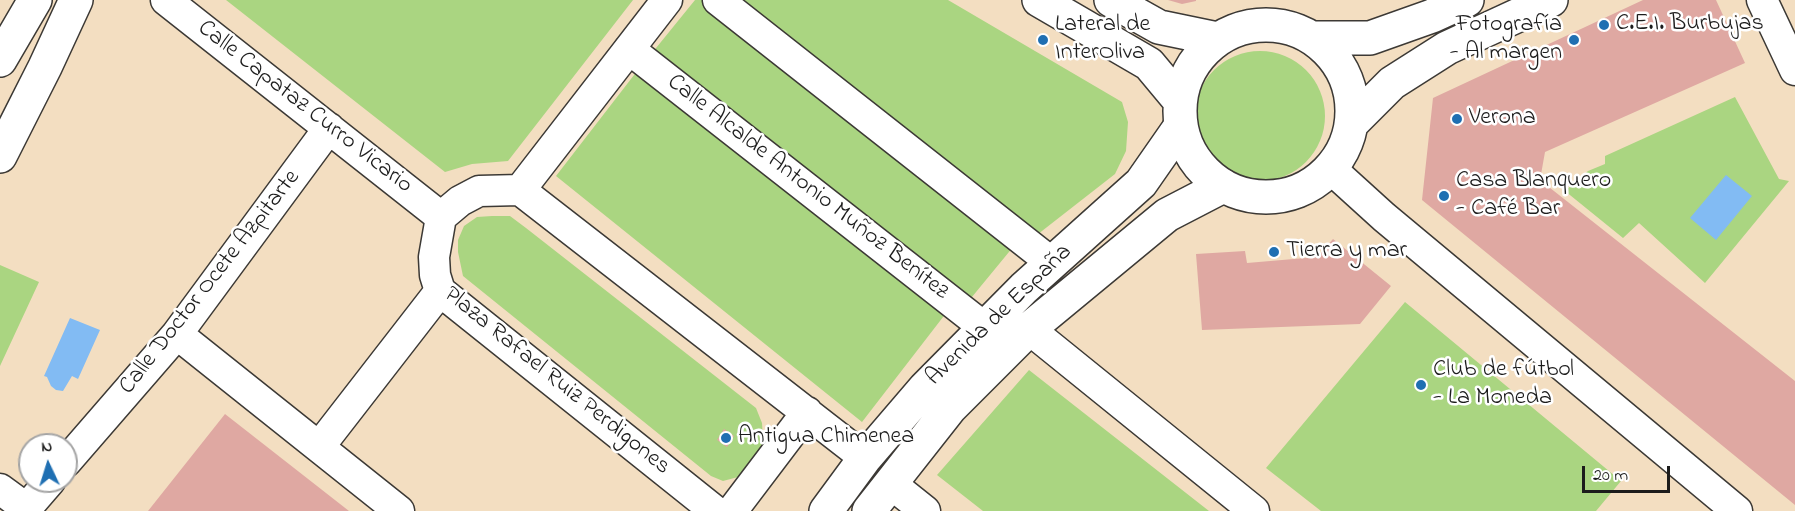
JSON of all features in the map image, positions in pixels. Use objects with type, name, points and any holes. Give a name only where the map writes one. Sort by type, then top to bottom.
[{"type":"main road","points":[[0,156],[76,0]]},
{"type":"main road","points":[[1039,0],[1149,64],[1180,114],[1189,151],[1203,171],[1223,186],[1250,196],[1280,196],[1307,186],[1330,168],[1344,147],[1352,123],[1351,98],[1344,75],[1331,54],[1312,38],[1289,28],[1264,24],[1240,28],[1217,39],[1199,56],[1186,77],[1180,114]]},
{"type":"main road","points":[[1112,0],[1159,27],[1217,39]]},
{"type":"main road","points":[[1312,38],[1370,38],[1432,16],[1467,0]]},
{"type":"main road","points":[[1352,123],[1392,83],[1447,48],[1551,0]]},
{"type":"main road","points":[[0,60],[27,4]]},
{"type":"main road","name":"Avenida de España","points":[[826,511],[865,458],[924,388],[1052,263],[1141,183],[1180,114]]},
{"type":"main road","name":"Avenida de España","points":[[869,511],[950,408],[1029,329],[1167,215],[1223,186]]},
{"type":"street","name":"Calle Capataz Curro Vicario","points":[[166,0],[441,217]]},
{"type":"street","points":[[520,190],[667,0]]},
{"type":"street","points":[[718,0],[1052,263]]},
{"type":"street","points":[[1762,0],[1795,70]]},
{"type":"street","name":"Calle Alcalde Antonio Muñoz Benítez","points":[[629,49],[985,328]]},
{"type":"street","name":"Calle Doctor Ocete Azpitarte","points":[[78,448],[177,334],[329,128]]},
{"type":"street","points":[[1330,168],[1384,217],[1737,511]]},
{"type":"street","points":[[441,217],[460,201],[479,191],[520,190],[865,458]]},
{"type":"street","name":"Plaza Rafael Ruiz Perdigones","points":[[441,217],[434,257],[435,275],[440,291],[715,511]]},
{"type":"street","points":[[319,447],[440,291]]},
{"type":"street","points":[[1029,329],[1254,511]]},
{"type":"street","points":[[177,334],[399,511]]},
{"type":"street","points":[[732,511],[807,412]]},
{"type":"street","points":[[890,483],[925,511]]},
{"type":"street","points":[[0,489],[25,510],[40,493]]},
{"type":"green space","points":[[226,0],[633,0],[508,161],[472,164],[445,172]]},
{"type":"green space","points":[[695,0],[704,0],[1018,241],[967,303],[652,53]]},
{"type":"green space","points":[[735,0],[948,0],[1122,102],[1128,122],[1126,151],[1115,174],[1033,238]]},
{"type":"green space","points":[[1260,51],[1285,55],[1306,70],[1321,91],[1325,116],[1321,141],[1306,162],[1285,177],[1260,181],[1235,177],[1214,162],[1199,141],[1195,116],[1199,91],[1214,70],[1235,55]]},
{"type":"green space","points":[[641,66],[950,308],[862,422],[556,176]]},
{"type":"green space","points":[[1735,97],[1779,179],[1789,181],[1705,283],[1639,223],[1623,238],[1565,191],[1588,171],[1605,164],[1605,156]]},
{"type":"green space","points":[[510,216],[756,408],[762,423],[763,439],[759,459],[750,469],[738,477],[723,481],[711,476],[463,276],[458,240],[464,226],[477,217]]},
{"type":"green space","points":[[0,265],[39,282],[0,366]]},
{"type":"green space","name":"Club de fútbol - La Moneda","points":[[1405,302],[1621,481],[1596,511],[1321,511],[1266,468]]},
{"type":"green space","points":[[1029,370],[1209,511],[983,511],[937,475]]},
{"type":"water","points":[[1726,175],[1752,196],[1716,240],[1690,218]]},
{"type":"water","points":[[70,318],[100,330],[78,379],[72,376],[63,391],[56,390],[44,376]]},
{"type":"building","points":[[1168,0],[1196,0],[1196,1],[1182,4]]},
{"type":"building","points":[[1643,0],[1716,0],[1745,63],[1545,152],[1540,180],[1795,381],[1795,505],[1422,200],[1433,98]]},
{"type":"building","points":[[1333,239],[1391,286],[1360,324],[1202,330],[1196,254],[1245,251],[1247,263],[1317,257]]},
{"type":"building","points":[[225,414],[349,511],[148,511]]},
{"type":"building","name":"Antigua Chimenea","points":[[724,429],[734,436],[727,447],[717,440]]},
{"type":"place","name":"C.E.I. Burbujas","points":[[1604,25]]},
{"type":"place","name":"Lateral de InterOliva","points":[[1043,40]]},
{"type":"place","name":"Fotografía - Al margen","points":[[1574,40]]},
{"type":"place","name":"Verona","points":[[1457,119]]},
{"type":"place","name":"Casa Blanquero - Café Bar","points":[[1444,196]]},
{"type":"place","name":"Tierra y mar","points":[[1274,252]]},
{"type":"place","name":"Club de fútbol - La Moneda","points":[[1421,385]]},
{"type":"place","name":"Antigua Chimenea","points":[[726,438]]}]
